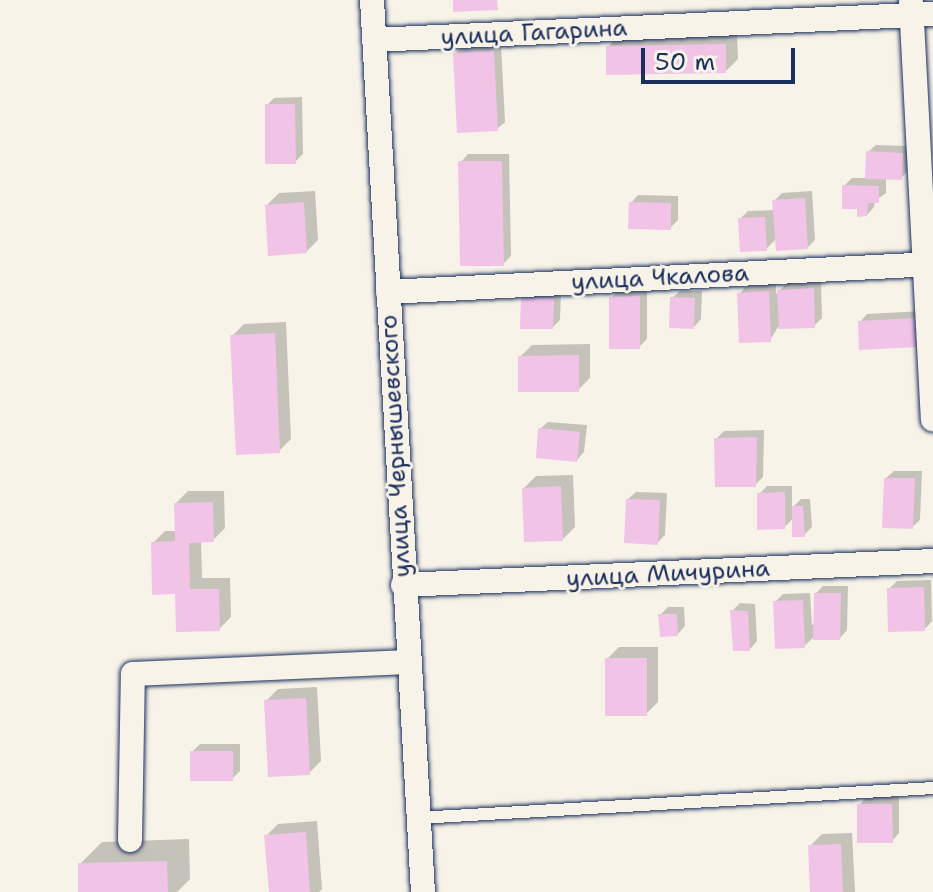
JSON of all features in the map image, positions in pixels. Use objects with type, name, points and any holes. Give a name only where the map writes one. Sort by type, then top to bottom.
[{"type":"street","name":"улица Чернышевского","points":[[372,0],[403,585],[423,892]]},
{"type":"street","name":"улица Гагарина","points":[[374,40],[918,10]]},
{"type":"street","points":[[918,10],[930,264],[933,419]]},
{"type":"street","name":"улица Чкалова","points":[[388,292],[930,264]]},
{"type":"street","name":"улица Мичурина","points":[[403,585],[933,561]]},
{"type":"street","points":[[130,840],[133,674],[408,662]]},
{"type":"lane","points":[[418,818],[933,788]]},
{"type":"building","points":[[453,0],[497,0],[498,10],[453,12]]},
{"type":"building","points":[[726,44],[726,73],[606,75],[606,46]]},
{"type":"building","points":[[494,51],[498,131],[457,133],[453,53]]},
{"type":"building","points":[[265,104],[295,104],[296,164],[265,164]]},
{"type":"building","points":[[866,151],[903,153],[902,180],[865,179]]},
{"type":"building","points":[[458,161],[502,161],[504,266],[460,266]]},
{"type":"building","points":[[842,185],[879,186],[879,203],[868,203],[867,216],[857,217],[857,209],[842,209]]},
{"type":"building","points":[[805,198],[808,249],[776,251],[772,200]]},
{"type":"building","points":[[304,202],[307,253],[268,256],[265,205]]},
{"type":"building","points":[[629,202],[671,203],[671,230],[628,229]]},
{"type":"building","points":[[765,217],[767,251],[740,252],[738,218]]},
{"type":"building","points":[[814,288],[815,328],[779,329],[777,290]]},
{"type":"building","points":[[769,291],[771,342],[739,343],[737,293]]},
{"type":"building","points":[[640,296],[640,349],[609,349],[609,297]]},
{"type":"building","points":[[670,297],[695,298],[694,329],[669,328]]},
{"type":"building","points":[[521,298],[554,298],[553,329],[520,329]]},
{"type":"building","points":[[916,318],[918,347],[859,350],[858,321]]},
{"type":"building","points":[[275,333],[280,453],[236,455],[230,335]]},
{"type":"building","points":[[579,355],[579,392],[518,392],[518,356]]},
{"type":"building","points":[[538,428],[580,432],[577,462],[536,458]]},
{"type":"building","points":[[757,437],[756,487],[715,487],[714,438]]},
{"type":"building","points":[[884,478],[915,478],[913,529],[882,528]]},
{"type":"building","points":[[561,486],[563,541],[524,542],[522,488]]},
{"type":"building","points":[[785,492],[785,529],[757,530],[757,493]]},
{"type":"building","points":[[626,499],[660,500],[658,545],[624,543]]},
{"type":"building","points":[[213,502],[214,542],[189,543],[190,589],[219,589],[220,631],[176,632],[175,594],[152,595],[151,542],[175,541],[174,503]]},
{"type":"building","points":[[792,506],[803,506],[805,537],[792,537]]},
{"type":"building","points":[[924,587],[925,631],[888,632],[887,588]]},
{"type":"building","points":[[814,593],[841,593],[840,640],[813,640]]},
{"type":"building","points":[[803,600],[805,648],[775,649],[773,601]]},
{"type":"building","points":[[730,610],[748,611],[750,651],[733,651]]},
{"type":"building","points":[[658,614],[677,614],[678,636],[660,637]]},
{"type":"building","points":[[605,658],[647,658],[647,716],[605,716]]},
{"type":"building","points":[[306,698],[310,775],[268,777],[264,700]]},
{"type":"building","points":[[190,751],[233,751],[233,781],[190,781]]},
{"type":"building","points":[[857,804],[892,804],[893,843],[857,843]]},
{"type":"building","points":[[306,832],[310,892],[269,892],[264,835]]},
{"type":"building","points":[[841,844],[843,892],[810,892],[808,845]]},
{"type":"building","points":[[167,861],[168,892],[78,892],[78,863]]}]
